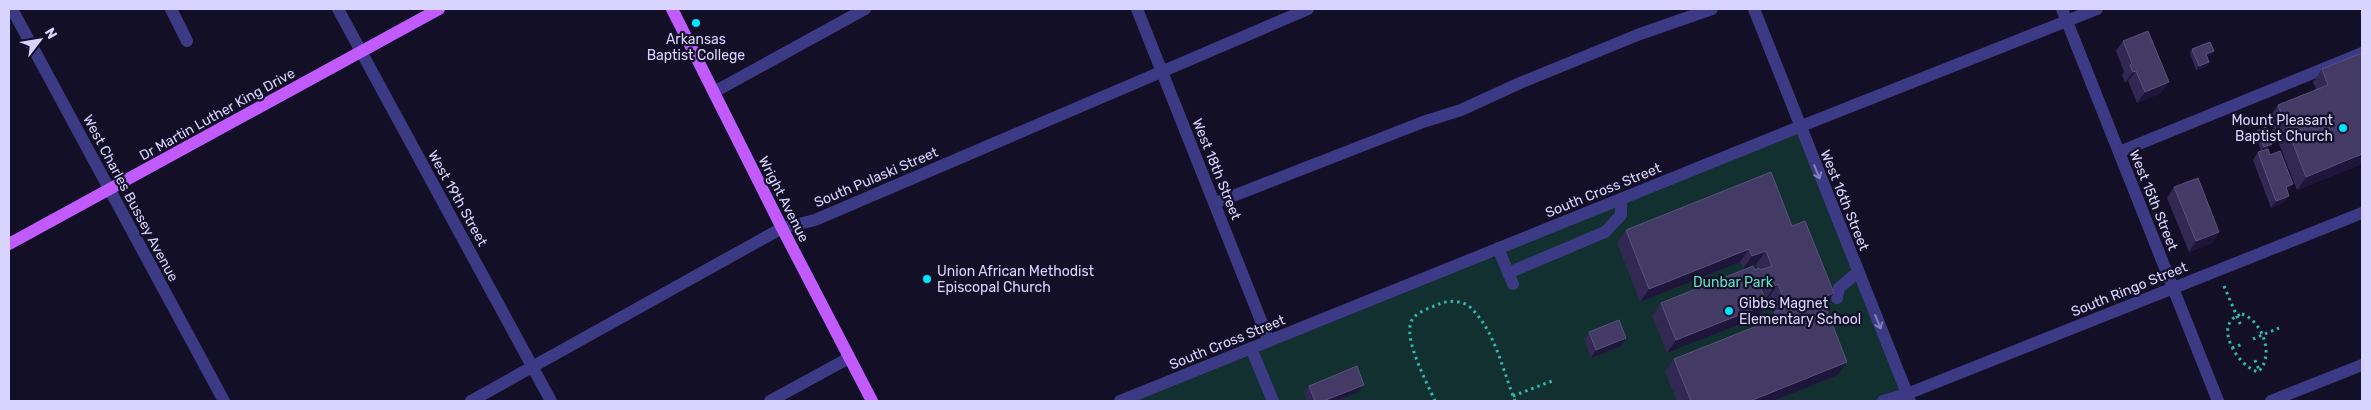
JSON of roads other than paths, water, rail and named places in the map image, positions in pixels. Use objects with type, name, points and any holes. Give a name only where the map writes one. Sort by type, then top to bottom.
[{"type":"main road","name":"Dr Martin Luther King Drive","points":[[9,244],[439,9]]},
{"type":"main road","name":"Wright Avenue","points":[[672,9],[782,228],[872,401]]},
{"type":"street","name":"West Charles Bussey Avenue","points":[[12,9],[224,401]]},
{"type":"street","points":[[171,9],[187,41]]},
{"type":"street","name":"West 19th Street","points":[[338,9],[551,401]]},
{"type":"street","points":[[714,92],[864,9]]},
{"type":"street","name":"West 18th Street","points":[[1138,9],[1269,341]]},
{"type":"street","name":"South Pulaski Street","points":[[471,401],[782,228],[815,220],[1308,9]]},
{"type":"street","points":[[1214,203],[1423,122],[1461,110],[1520,83],[1640,34],[1712,9]]},
{"type":"street","name":"West 16th Street","points":[[1754,9],[1799,127],[1909,398]]},
{"type":"street","name":"South Cross Street","points":[[1120,401],[1799,127],[2064,15],[2097,9]]},
{"type":"street","name":"West 15th Street","points":[[2064,15],[2218,401]]},
{"type":"street","points":[[2119,152],[2362,53]]},
{"type":"street","points":[[1498,248],[1511,278],[1605,232],[1621,215],[1621,199]]},
{"type":"street","name":"South Ringo Street","points":[[1883,401],[1909,398],[2173,288],[2362,213]]},
{"type":"street","points":[[1837,298],[1839,288],[1858,272]]},
{"type":"street","points":[[1250,348],[1273,401]]},
{"type":"street","points":[[770,401],[849,358]]},
{"type":"street","points":[[2271,401],[2362,365]]},
{"type":"place","name":"Arkansas Baptist College","points":[[696,23]]},
{"type":"place","name":"Mount Pleasant Baptist Church","points":[[2343,128]]},
{"type":"place","name":"Union African Methodist Episcopal Church","points":[[927,279]]},
{"type":"place","name":"Gibbs Magnet Elementary School","points":[[1729,311]]},
{"type":"park label","name":"Dunbar Park","points":[[1733,282]]}]
